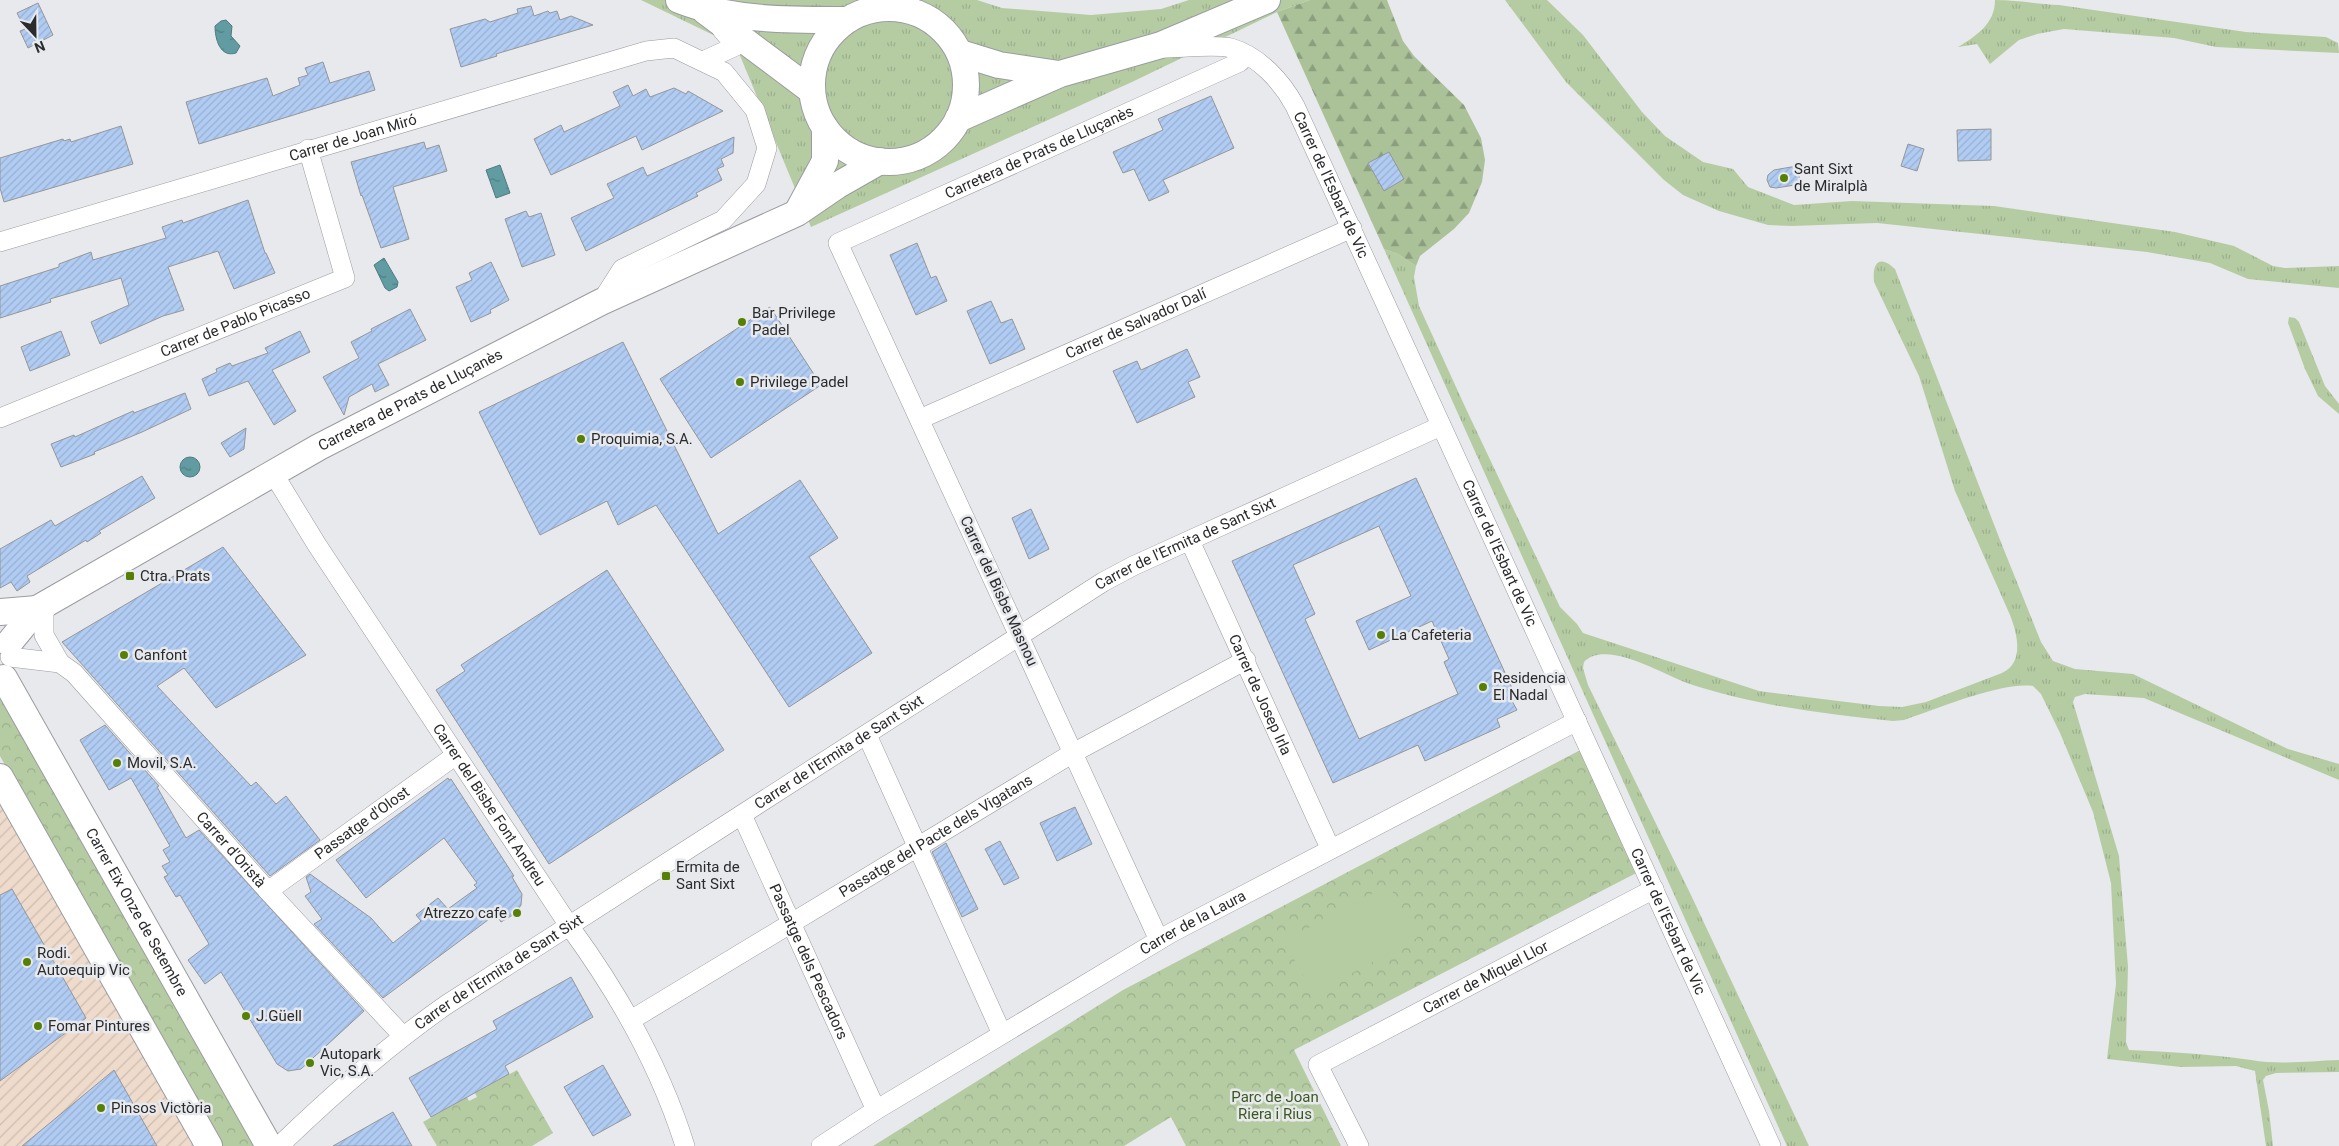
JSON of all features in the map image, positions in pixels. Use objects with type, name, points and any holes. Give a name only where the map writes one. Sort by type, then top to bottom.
[{"type":"street","points":[[958,119],[1060,74],[1161,45],[1267,0]]},
{"type":"street","points":[[691,4],[778,20],[846,20]]},
{"type":"street","points":[[691,4],[736,46],[703,61]]},
{"type":"street","points":[[691,4],[812,91]]},
{"type":"street","points":[[899,8],[915,12],[940,26],[954,42],[960,53],[965,71],[966,88],[958,119],[949,133],[930,150],[908,159],[880,161],[859,156],[846,149],[825,128],[814,104],[812,78],[819,51],[834,30],[846,20],[871,10],[899,8]]},
{"type":"street","name":"Carrer de l'Esbart de Vic","points":[[1161,45],[1165,48],[1230,48],[1255,59],[1286,90],[1352,228],[1771,1146]]},
{"type":"street","name":"Carrer de Joan Miró","points":[[0,242],[646,51],[674,48],[724,72],[755,110],[766,148],[756,184],[723,220],[622,269],[601,302]]},
{"type":"street","points":[[960,53],[999,65],[1060,74]]},
{"type":"street","name":"Carretera de Prats de Lluçanès","points":[[838,243],[1240,62]]},
{"type":"street","points":[[797,213],[825,161],[825,128]]},
{"type":"street","name":"Carrer de Pablo Picasso","points":[[0,418],[346,278],[308,150]]},
{"type":"street","name":"Carretera de Prats de Lluçanès","points":[[0,612],[40,607],[319,446],[601,302],[797,213],[838,185],[880,161]]},
{"type":"street","name":"Carrer de Salvador Dalí","points":[[920,419],[1352,228]]},
{"type":"street","name":"Carrer del Bisbe Masnou","points":[[838,243],[1159,940]]},
{"type":"street","name":"Carrer de l'Ermita de Sant Sixt","points":[[279,1146],[402,1035],[1103,582],[1441,426]]},
{"type":"street","name":"Carrer del Bisbe Font Andreu","points":[[273,473],[317,545],[594,961],[631,1020],[661,1081],[685,1146]]},
{"type":"street","name":"Carrer de Josep Irla","points":[[1190,541],[1246,660],[1330,848]]},
{"type":"street","name":"Carretera de Prats de Lluçanès","points":[[4,657],[40,607]]},
{"type":"street","name":"Carrer d'Oristà","points":[[40,607],[44,635],[60,663],[74,673],[268,891],[402,1035]]},
{"type":"street","points":[[4,657],[60,663]]},
{"type":"street","name":"Carrer Eix Onze de Setembre","points":[[4,657],[269,1146]]},
{"type":"street","name":"Passatge del Pacte dels Vigatans","points":[[631,1020],[1073,753],[1246,660]]},
{"type":"street","name":"Carrer de la Laura","points":[[821,1146],[876,1110],[1159,940],[1330,848],[1577,721]]},
{"type":"street","points":[[867,735],[1002,1034]]},
{"type":"street","name":"Passatge d'Olost","points":[[268,891],[456,755]]},
{"type":"street","points":[[0,777],[209,1146]]},
{"type":"street","name":"Passatge dels Pescadors","points":[[742,815],[876,1110]]},
{"type":"street","name":"Carrer de Miquel Llor","points":[[1359,1146],[1318,1065],[1654,889]]},
{"type":"shaded area","points":[[0,790],[193,1146],[0,1146]]},
{"type":"green space","points":[[641,0],[977,0],[1002,8],[1091,15],[1161,9],[1189,0],[1310,0],[1277,12],[1132,82],[811,227],[736,46]]},
{"type":"green space","points":[[1310,0],[1387,0],[1403,41],[1414,56],[1464,105],[1481,138],[1485,160],[1482,182],[1469,213],[1454,229],[1420,256],[1416,266],[1398,254],[1384,249],[1277,12]]},
{"type":"green space","points":[[1505,0],[1547,0],[1583,35],[1642,112],[1665,136],[1703,162],[1733,169],[1748,187],[1794,205],[1852,201],[1994,206],[2175,232],[2234,246],[2273,266],[2285,268],[2339,266],[2339,288],[2248,279],[2210,263],[2147,252],[1877,223],[1768,225],[1719,211],[1683,195],[1664,180],[1566,82]]},
{"type":"green space","points":[[1995,0],[2059,5],[2246,32],[2326,37],[2338,43],[2339,53],[2216,47],[2174,38],[2064,29],[2037,34],[2019,40],[1990,64],[1977,44],[1958,47],[1978,34],[1988,23],[1992,16]]},
{"type":"green space","points":[[1384,249],[1398,254],[1416,266],[1414,277],[1419,306],[1560,607],[1583,633],[1759,691],[1879,706],[1902,707],[1926,702],[2002,673],[2014,662],[2017,638],[2010,615],[1955,491],[1919,376],[1874,282],[1874,270],[1878,263],[1885,262],[1895,269],[2041,642],[2053,661],[2075,669],[2133,674],[2288,749],[2339,764],[2339,780],[2144,698],[2085,694],[2075,697],[2073,702],[2119,856],[2128,967],[2126,1042],[2129,1050],[2175,1052],[2272,1062],[2339,1060],[2339,1072],[2276,1073],[2266,1076],[2263,1080],[2273,1146],[2266,1146],[2255,1071],[2236,1066],[2181,1067],[2107,1059],[2116,984],[2111,883],[2093,812],[2060,733],[2041,694],[2033,686],[2019,686],[1986,692],[1904,720],[1893,721],[1815,712],[1763,703],[1687,683],[1649,666],[1620,656],[1606,654],[1594,656],[1584,662],[1583,668],[1588,685],[1690,893],[1809,1146],[1787,1146]]},
{"type":"green space","points":[[2289,317],[2295,318],[2299,322],[2325,386],[2339,404],[2339,414],[2318,396],[2305,369],[2288,323]]},
{"type":"green space","points":[[0,697],[261,1146],[220,1146],[0,756]]},
{"type":"green space","name":"Parc de Joan Riera i Rius","points":[[1588,746],[1644,869],[1294,1050],[1341,1146],[1186,1146],[1171,1117],[1124,1146],[873,1146],[1123,990]]},
{"type":"green space","points":[[1389,885],[1417,938],[1313,994],[1284,941]]},
{"type":"green space","points":[[517,1070],[553,1133],[532,1146],[437,1146],[423,1122],[467,1097],[469,1101],[477,1097],[475,1093]]},
{"type":"water","points":[[226,20],[232,26],[231,36],[240,46],[236,53],[226,53],[217,42],[215,26],[221,21]]},
{"type":"water","points":[[500,165],[510,193],[496,198],[486,170]]},
{"type":"water","points":[[384,258],[398,282],[397,287],[389,291],[385,288],[374,265]]},
{"type":"water","points":[[190,457],[197,460],[200,467],[197,474],[190,477],[183,474],[180,467],[183,460]]},
{"type":"building","points":[[38,3],[53,35],[28,48],[20,31],[25,29],[17,13]]},
{"type":"building","points":[[531,6],[534,16],[548,11],[550,13],[557,11],[560,20],[571,16],[593,25],[496,54],[497,56],[461,67],[450,29],[485,19],[490,22],[518,13],[517,9]]},
{"type":"building","points":[[323,62],[330,83],[369,71],[375,90],[199,144],[186,102],[267,78],[273,96],[300,85],[298,78],[308,75],[305,68]]},
{"type":"building","points":[[628,85],[633,96],[646,89],[650,97],[674,88],[686,94],[688,91],[723,111],[642,150],[636,136],[551,175],[534,139],[561,125],[564,132],[620,106],[613,92]]},
{"type":"building","points":[[1211,96],[1234,148],[1163,180],[1169,192],[1149,201],[1134,169],[1123,173],[1113,152],[1163,130],[1158,119]]},
{"type":"building","points":[[121,126],[133,164],[4,202],[0,188],[0,158],[63,139],[64,141],[70,139],[71,142]]},
{"type":"building","points":[[1991,129],[1991,160],[1958,161],[1957,130]]},
{"type":"building","points":[[734,137],[733,153],[721,159],[724,166],[717,169],[722,180],[696,193],[698,196],[586,251],[571,218],[614,198],[607,184],[643,167],[647,176]]},
{"type":"building","points":[[424,142],[426,149],[439,145],[447,171],[393,187],[409,239],[381,248],[361,196],[351,162]]},
{"type":"building","points":[[1908,144],[1924,149],[1917,171],[1901,166]]},
{"type":"building","points":[[1389,152],[1404,179],[1384,191],[1368,163]]},
{"type":"building","name":"Sant Sixt de Miralplà","points":[[1797,166],[1801,184],[1776,188],[1770,187],[1767,180],[1768,175],[1774,170]]},
{"type":"building","points":[[248,200],[265,253],[275,273],[234,289],[218,251],[168,267],[184,310],[163,316],[100,344],[91,322],[129,305],[121,278],[50,299],[51,302],[0,318],[0,286],[59,267],[59,264],[91,252],[93,260],[166,238],[162,227],[182,220],[183,223]]},
{"type":"building","points":[[526,211],[529,217],[541,213],[555,255],[522,267],[505,219]]},
{"type":"building","points":[[917,243],[931,278],[936,276],[947,301],[916,315],[890,255]]},
{"type":"building","points":[[491,262],[509,300],[490,310],[491,313],[471,322],[456,287],[472,280],[469,273]]},
{"type":"building","points":[[991,301],[1001,323],[1012,319],[1025,349],[990,364],[967,311]]},
{"type":"building","name":"Privilege Padel","points":[[770,307],[821,385],[711,458],[660,379]]},
{"type":"building","points":[[410,309],[426,340],[378,364],[389,385],[375,392],[372,384],[349,397],[344,415],[323,377],[359,358],[351,342],[372,331],[371,329]]},
{"type":"building","points":[[61,331],[70,355],[30,371],[21,347]]},
{"type":"building","points":[[300,331],[310,352],[272,370],[296,411],[274,425],[248,381],[209,396],[202,379],[217,372],[216,369],[230,363],[232,366],[268,353],[265,348]]},
{"type":"building","points":[[623,342],[718,534],[800,480],[838,538],[809,557],[872,653],[789,707],[656,505],[618,525],[607,501],[540,535],[479,412]]},
{"type":"building","points":[[1187,349],[1200,377],[1188,382],[1195,397],[1137,423],[1113,371],[1137,361],[1141,370]]},
{"type":"building","points":[[185,393],[191,409],[94,452],[95,454],[61,467],[51,444],[74,435],[75,437],[133,411],[134,413]]},
{"type":"building","points":[[246,428],[244,449],[230,457],[221,443]]},
{"type":"building","points":[[142,476],[155,498],[99,531],[101,533],[87,542],[86,540],[27,576],[30,582],[17,591],[11,582],[0,588],[0,549],[51,520],[55,526]]},
{"type":"building","points":[[1416,478],[1517,699],[1512,701],[1517,710],[1497,719],[1500,727],[1425,761],[1418,745],[1333,783],[1232,561]],"holes":[[[1379,526],[1411,596],[1356,621],[1369,650],[1432,621],[1449,659],[1444,662],[1458,694],[1359,739],[1305,619],[1315,614],[1293,565]]]},
{"type":"building","points":[[1031,509],[1049,549],[1029,559],[1012,518]]},
{"type":"building","points":[[223,547],[306,655],[216,708],[184,668],[157,686],[251,786],[256,782],[276,804],[286,796],[320,840],[270,876],[62,642]]},
{"type":"building","points":[[607,570],[724,750],[549,864],[436,690],[465,671],[461,665]]},
{"type":"building","points":[[105,725],[159,786],[157,787],[186,838],[199,830],[364,1011],[301,1069],[288,1071],[277,1064],[221,972],[205,984],[188,960],[209,944],[180,895],[176,897],[164,877],[168,875],[162,866],[170,862],[163,850],[170,846],[131,778],[109,790],[80,740]]},
{"type":"building","points":[[448,778],[449,780],[451,779],[514,876],[512,877],[522,894],[521,905],[516,913],[501,922],[496,914],[383,998],[314,924],[322,919],[305,896],[311,892],[306,877],[310,874],[371,918],[393,943],[421,921],[416,915],[438,898],[448,909],[477,888],[474,885],[477,883],[444,838],[366,898],[336,860]]},
{"type":"building","points":[[1075,807],[1092,844],[1057,861],[1040,823]]},
{"type":"building","points":[[1000,841],[1019,878],[1004,885],[985,849]]},
{"type":"building","points":[[946,843],[978,909],[962,917],[932,852]]},
{"type":"building","points":[[12,889],[86,1018],[0,1081],[0,895]]},
{"type":"building","points":[[571,977],[593,1017],[505,1066],[509,1074],[431,1117],[409,1078],[497,1029],[493,1021]]},
{"type":"building","points":[[603,1065],[631,1115],[593,1136],[564,1087]]},
{"type":"building","name":"Pinsos Victòria","points":[[114,1070],[157,1146],[22,1146]]},
{"type":"building","points":[[393,1112],[412,1146],[333,1146]]},
{"type":"place","name":"Sant Sixt de Miralplà","points":[[1784,178]]},
{"type":"place","name":"Bar Privilege Padel","points":[[742,322]]},
{"type":"place","name":"Privilege Padel","points":[[740,382]]},
{"type":"place","name":"Proquimia, S.A.","points":[[581,439]]},
{"type":"place","name":"Ctra. Prats","points":[[130,576]]},
{"type":"place","name":"La Cafeteria","points":[[1381,635]]},
{"type":"place","name":"Canfont","points":[[124,655]]},
{"type":"place","name":"Residencia El Nadal","points":[[1483,687]]},
{"type":"place","name":"Movil, S.A.","points":[[117,763]]},
{"type":"place","name":"Ermita de Sant Sixt","points":[[666,876]]},
{"type":"place","name":"Atrezzo cafe","points":[[517,913]]},
{"type":"place","name":"Rodi. Autoequip Vic","points":[[27,962]]},
{"type":"place","name":"J.Güell","points":[[246,1016]]},
{"type":"place","name":"Fomar Pintures","points":[[38,1026]]},
{"type":"place","name":"Autopark Vic, S.A.","points":[[310,1063]]},
{"type":"place","name":"Pinsos Victòria","points":[[101,1108]]}]
